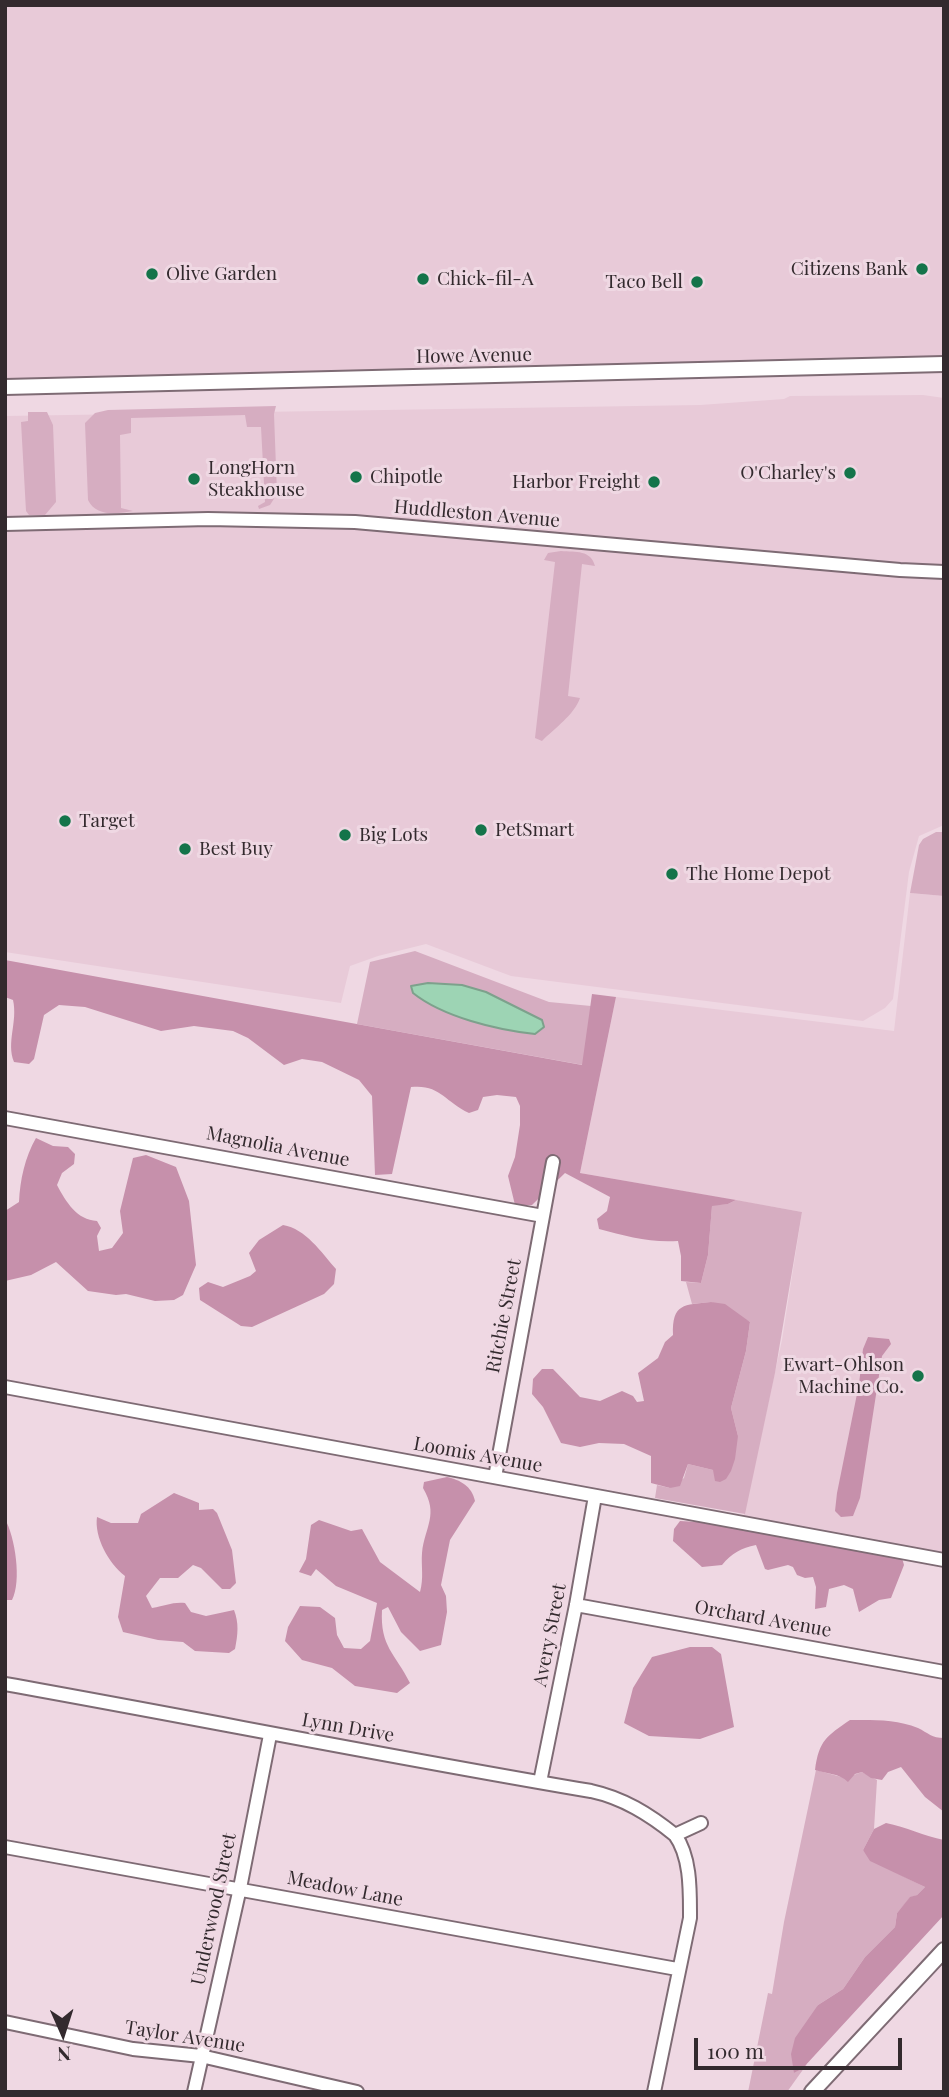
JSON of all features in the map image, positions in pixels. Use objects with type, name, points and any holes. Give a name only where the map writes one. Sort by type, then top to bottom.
[{"type":"street","name":"Howe Avenue","points":[[5,387],[944,364]]},
{"type":"street","name":"Huddleston Avenue","points":[[5,524],[208,519],[355,522],[944,572]]},
{"type":"street","name":"Magnolia Avenue","points":[[5,1118],[543,1216]]},
{"type":"street","name":"Ritchie Street","points":[[495,1478],[553,1162]]},
{"type":"street","name":"Loomis Avenue","points":[[5,1387],[944,1560]]},
{"type":"street","name":"Avery Street","points":[[540,1782],[595,1496]]},
{"type":"street","name":"Orchard Avenue","points":[[576,1605],[944,1672]]},
{"type":"street","name":"Lynn Drive","points":[[5,1684],[613,1797],[635,1807],[675,1835]]},
{"type":"street","name":"Underwood Street","points":[[194,2092],[240,1888],[270,1735]]},
{"type":"street","points":[[654,2092],[677,1969],[690,1918],[690,1896],[683,1847],[675,1835],[701,1823]]},
{"type":"street","name":"Meadow Lane","points":[[5,1847],[677,1969]]},
{"type":"street","points":[[811,2092],[944,1950]]},
{"type":"street","name":"Taylor Avenue","points":[[5,2022],[133,2049],[201,2056],[357,2092]]},
{"type":"shaded area","points":[[5,5],[944,5],[944,364],[5,387]]},
{"type":"shaded area","points":[[923,395],[944,398],[944,825],[919,836],[909,872],[893,999],[885,1008],[863,1021],[511,976],[426,944],[350,966],[341,1003],[5,952],[5,416],[700,405],[784,399],[790,396]]},
{"type":"shaded area","points":[[276,406],[277,494],[270,505],[259,509],[258,506],[265,502],[261,427],[247,427],[245,415],[131,418],[131,433],[120,435],[121,508],[133,511],[102,512],[88,500],[85,423],[95,413],[108,410]]},
{"type":"shaded area","points":[[28,412],[47,412],[53,425],[56,502],[45,515],[29,515],[26,511],[21,422],[28,421]]},
{"type":"shaded area","points":[[561,551],[586,554],[595,566],[582,564],[568,696],[580,698],[569,716],[542,741],[535,738],[555,562],[544,560],[548,553]]},
{"type":"shaded area","points":[[936,832],[944,832],[944,896],[910,893],[919,845],[923,839]]},
{"type":"shaded area","points":[[910,893],[944,896],[944,1560],[742,1523],[782,1340],[802,1212],[580,1173],[616,997],[894,1031]]},
{"type":"shaded area","points":[[415,951],[549,1002],[591,1006],[583,1065],[357,1024],[370,962]]},
{"type":"shaded area","points":[[5,960],[582,1065],[592,994],[616,997],[580,1173],[736,1200],[712,1206],[708,1255],[701,1283],[681,1281],[678,1241],[648,1240],[599,1229],[597,1219],[607,1211],[610,1197],[565,1173],[532,1205],[515,1205],[508,1176],[515,1157],[520,1125],[520,1106],[516,1097],[483,1097],[478,1110],[469,1113],[436,1091],[411,1087],[392,1174],[375,1175],[372,1096],[359,1080],[322,1062],[302,1059],[284,1065],[248,1038],[233,1031],[194,1026],[161,1031],[85,1007],[59,1005],[44,1015],[34,1059],[29,1064],[14,1062],[11,1047],[14,1008],[13,1000],[5,997]]},
{"type":"shaded area","points":[[428,983],[462,985],[486,992],[542,1020],[544,1027],[535,1034],[520,1032],[488,1026],[439,1009],[413,993],[411,986]]},
{"type":"shaded area","points":[[36,1138],[53,1146],[68,1147],[75,1154],[74,1164],[62,1173],[57,1185],[68,1204],[78,1214],[97,1221],[101,1228],[97,1236],[99,1251],[112,1248],[123,1233],[120,1211],[133,1158],[146,1155],[176,1167],[189,1201],[196,1265],[183,1295],[174,1300],[155,1301],[126,1294],[88,1291],[56,1262],[31,1275],[5,1281],[5,1211],[19,1202],[24,1169]]},
{"type":"shaded area","points":[[736,1200],[802,1212],[775,1373],[745,1514],[655,1498],[657,1485],[670,1488],[684,1478],[688,1464],[713,1470],[738,1436],[731,1408],[746,1351],[750,1322],[711,1302],[692,1304],[686,1282],[701,1283],[708,1255],[712,1205],[728,1204]]},
{"type":"shaded area","points":[[283,1225],[306,1236],[336,1269],[334,1284],[324,1294],[252,1327],[241,1326],[200,1300],[199,1288],[208,1282],[223,1287],[256,1271],[249,1253],[259,1240]]},
{"type":"shaded area","points":[[711,1302],[725,1304],[750,1322],[746,1351],[731,1408],[738,1436],[735,1459],[726,1479],[715,1481],[713,1470],[688,1464],[680,1486],[670,1488],[651,1483],[651,1456],[624,1444],[599,1443],[580,1447],[561,1443],[543,1407],[532,1394],[533,1379],[542,1369],[553,1369],[580,1397],[600,1401],[622,1391],[633,1396],[637,1402],[644,1401],[638,1373],[658,1358],[665,1342],[673,1335],[677,1311],[687,1305]]},
{"type":"shaded area","points":[[868,1337],[889,1339],[891,1344],[882,1356],[860,1498],[853,1516],[841,1517],[835,1511],[837,1493],[859,1384],[863,1349]]},
{"type":"shaded area","points":[[447,1477],[465,1484],[475,1501],[450,1540],[441,1585],[446,1596],[447,1612],[441,1645],[420,1651],[401,1632],[388,1607],[382,1610],[383,1633],[410,1683],[397,1693],[355,1686],[332,1668],[302,1660],[285,1641],[288,1627],[300,1606],[320,1607],[335,1618],[337,1635],[344,1648],[361,1649],[370,1641],[377,1603],[336,1586],[316,1569],[311,1576],[299,1572],[306,1559],[311,1525],[319,1520],[351,1531],[362,1529],[380,1562],[420,1592],[422,1553],[431,1513],[423,1488],[424,1482]]},
{"type":"shaded area","points":[[174,1493],[199,1503],[199,1510],[213,1509],[217,1513],[232,1550],[236,1583],[230,1589],[222,1589],[201,1568],[193,1565],[178,1578],[160,1578],[146,1596],[152,1608],[185,1603],[191,1612],[206,1616],[234,1610],[237,1638],[235,1649],[229,1653],[195,1651],[183,1642],[158,1640],[123,1632],[118,1617],[125,1576],[113,1565],[104,1550],[98,1533],[97,1517],[111,1523],[138,1523],[141,1514]]},
{"type":"shaded area","points":[[5,1519],[16,1559],[17,1582],[12,1600],[5,1600]]},
{"type":"shaded area","points":[[680,1521],[716,1523],[902,1558],[904,1565],[891,1598],[879,1600],[859,1612],[853,1589],[844,1585],[829,1589],[826,1607],[815,1609],[816,1587],[813,1577],[797,1575],[793,1567],[788,1565],[765,1569],[756,1545],[737,1552],[722,1565],[702,1567],[673,1541],[674,1529]]},
{"type":"shaded area","points":[[690,1647],[712,1647],[721,1654],[734,1727],[700,1739],[649,1736],[624,1723],[633,1688],[652,1657]]},
{"type":"shaded area","points":[[850,1720],[901,1723],[944,1738],[944,1812],[925,1797],[901,1767],[888,1772],[882,1780],[871,1778],[862,1772],[855,1774],[848,1782],[837,1775],[815,1770],[825,1740]]},
{"type":"shaded area","points":[[816,1770],[845,1778],[862,1772],[877,1780],[874,1829],[863,1850],[895,1872],[925,1887],[910,1898],[897,1913],[895,1927],[865,1957],[843,1989],[818,2005],[794,2073],[807,2064],[787,2092],[748,2092],[768,1993],[772,1994],[784,1922]]},
{"type":"shaded area","points":[[886,1823],[944,1840],[944,1915],[803,2068],[794,2073],[791,2054],[795,2038],[818,2005],[843,1989],[865,1957],[895,1927],[897,1913],[910,1897],[917,1895],[925,1887],[870,1861],[863,1850],[874,1829]]},
{"type":"place","name":"Citizens Bank","points":[[922,269]]},
{"type":"place","name":"Olive Garden","points":[[152,274]]},
{"type":"place","name":"Chick-fil-A","points":[[423,279]]},
{"type":"place","name":"Taco Bell","points":[[697,282]]},
{"type":"place","name":"O'Charley's","points":[[850,473]]},
{"type":"place","name":"Chipotle","points":[[356,477]]},
{"type":"place","name":"LongHorn Steakhouse","points":[[194,479]]},
{"type":"place","name":"Harbor Freight","points":[[654,482]]},
{"type":"place","name":"Target","points":[[65,821]]},
{"type":"place","name":"PetSmart","points":[[481,830]]},
{"type":"place","name":"Big Lots","points":[[345,835]]},
{"type":"place","name":"Best Buy","points":[[185,849]]},
{"type":"place","name":"The Home Depot","points":[[672,874]]},
{"type":"place","name":"Ewart-Ohlson Machine Co.","points":[[918,1376]]}]
